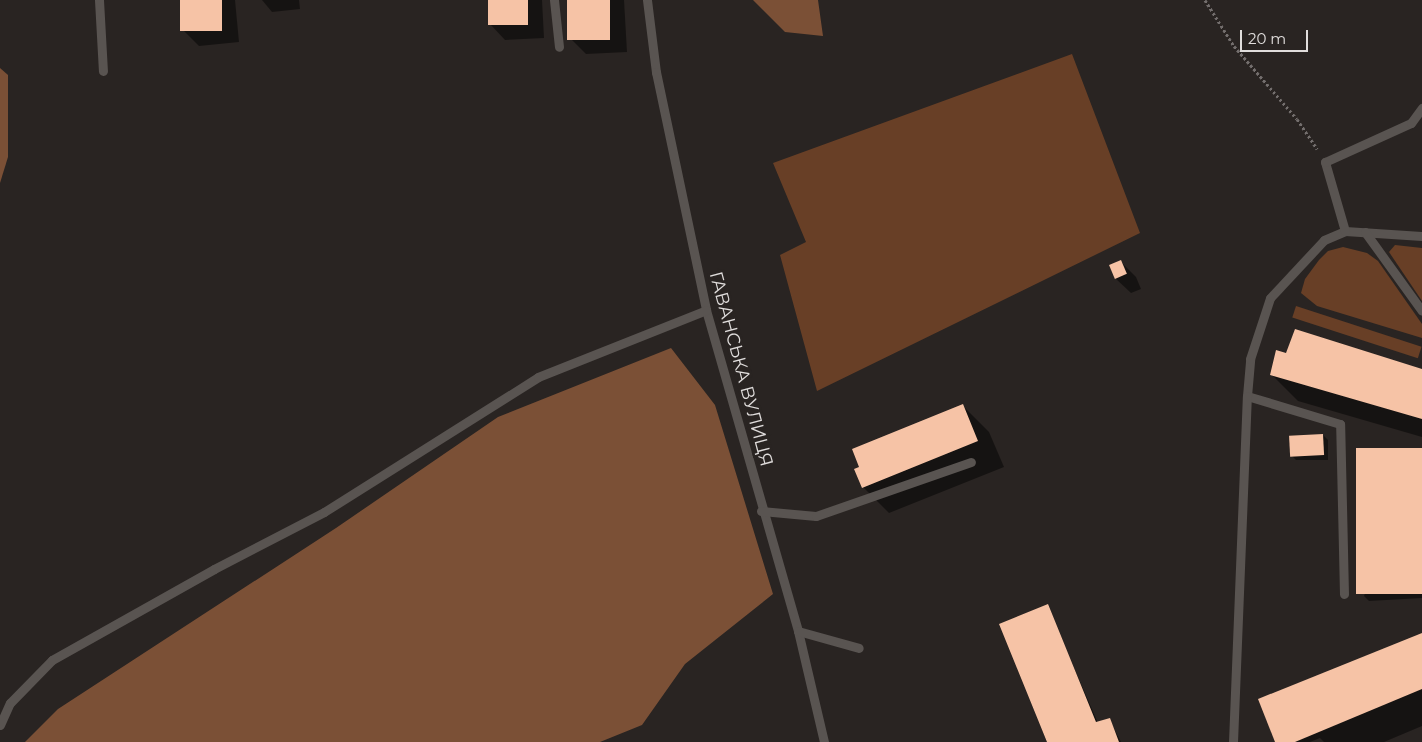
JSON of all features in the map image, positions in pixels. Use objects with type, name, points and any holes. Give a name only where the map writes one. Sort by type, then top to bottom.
[{"type":"lane","points":[[99,0],[103,71]]},
{"type":"lane","points":[[554,0],[559,47]]},
{"type":"lane","name":"ГАВАНСЬКА ВУЛИЦЯ","points":[[647,0],[656,72],[706,310],[761,511],[798,631],[824,742]]},
{"type":"lane","points":[[1345,230],[1326,162],[1411,123],[1422,108]]},
{"type":"lane","points":[[1233,742],[1250,359],[1270,298],[1324,240],[1345,230],[1422,236]]},
{"type":"lane","points":[[1366,232],[1422,311]]},
{"type":"lane","points":[[0,725],[10,703],[52,660],[214,569],[324,512],[538,377],[706,310]]},
{"type":"lane","points":[[1247,396],[1340,424],[1344,594]]},
{"type":"lane","points":[[761,511],[816,516],[971,462]]},
{"type":"lane","points":[[798,631],[860,648]]},
{"type":"path","points":[[1205,0],[1234,46],[1297,119],[1326,162]]},
{"type":"shaded area","points":[[753,0],[818,0],[823,36],[785,32]]},
{"type":"shaded area","points":[[1072,54],[1140,233],[817,391],[780,255],[806,242],[773,163]]},
{"type":"shaded area","points":[[0,68],[8,75],[8,157],[0,183]]},
{"type":"shaded area","points":[[1395,245],[1422,248],[1422,301],[1389,252]]},
{"type":"shaded area","points":[[1343,247],[1367,253],[1378,261],[1422,324],[1422,338],[1317,306],[1301,293],[1305,279],[1319,260],[1328,251]]},
{"type":"shaded area","points":[[1296,306],[1422,347],[1418,358],[1292,317]]},
{"type":"shaded area","points":[[671,348],[715,405],[773,594],[685,664],[642,725],[600,742],[25,742],[58,709],[336,528],[498,417]]},
{"type":"building","points":[[180,0],[222,0],[222,31],[180,31]]},
{"type":"building","points":[[488,0],[528,0],[528,25],[488,25]]},
{"type":"building","points":[[567,0],[610,0],[610,40],[567,40]]},
{"type":"building","points":[[1121,260],[1127,274],[1115,279],[1109,265]]},
{"type":"building","points":[[1295,329],[1422,369],[1422,419],[1270,375],[1276,350],[1286,353]]},
{"type":"building","points":[[963,404],[978,441],[862,488],[854,469],[859,467],[852,449]]},
{"type":"building","points":[[1323,434],[1324,455],[1290,457],[1289,436]]},
{"type":"building","points":[[1356,448],[1422,448],[1422,594],[1356,594]]},
{"type":"building","points":[[1048,604],[1096,722],[1110,718],[1119,742],[1047,742],[999,624]]},
{"type":"building","points":[[1422,633],[1422,689],[1295,742],[1275,742],[1258,699]]}]
